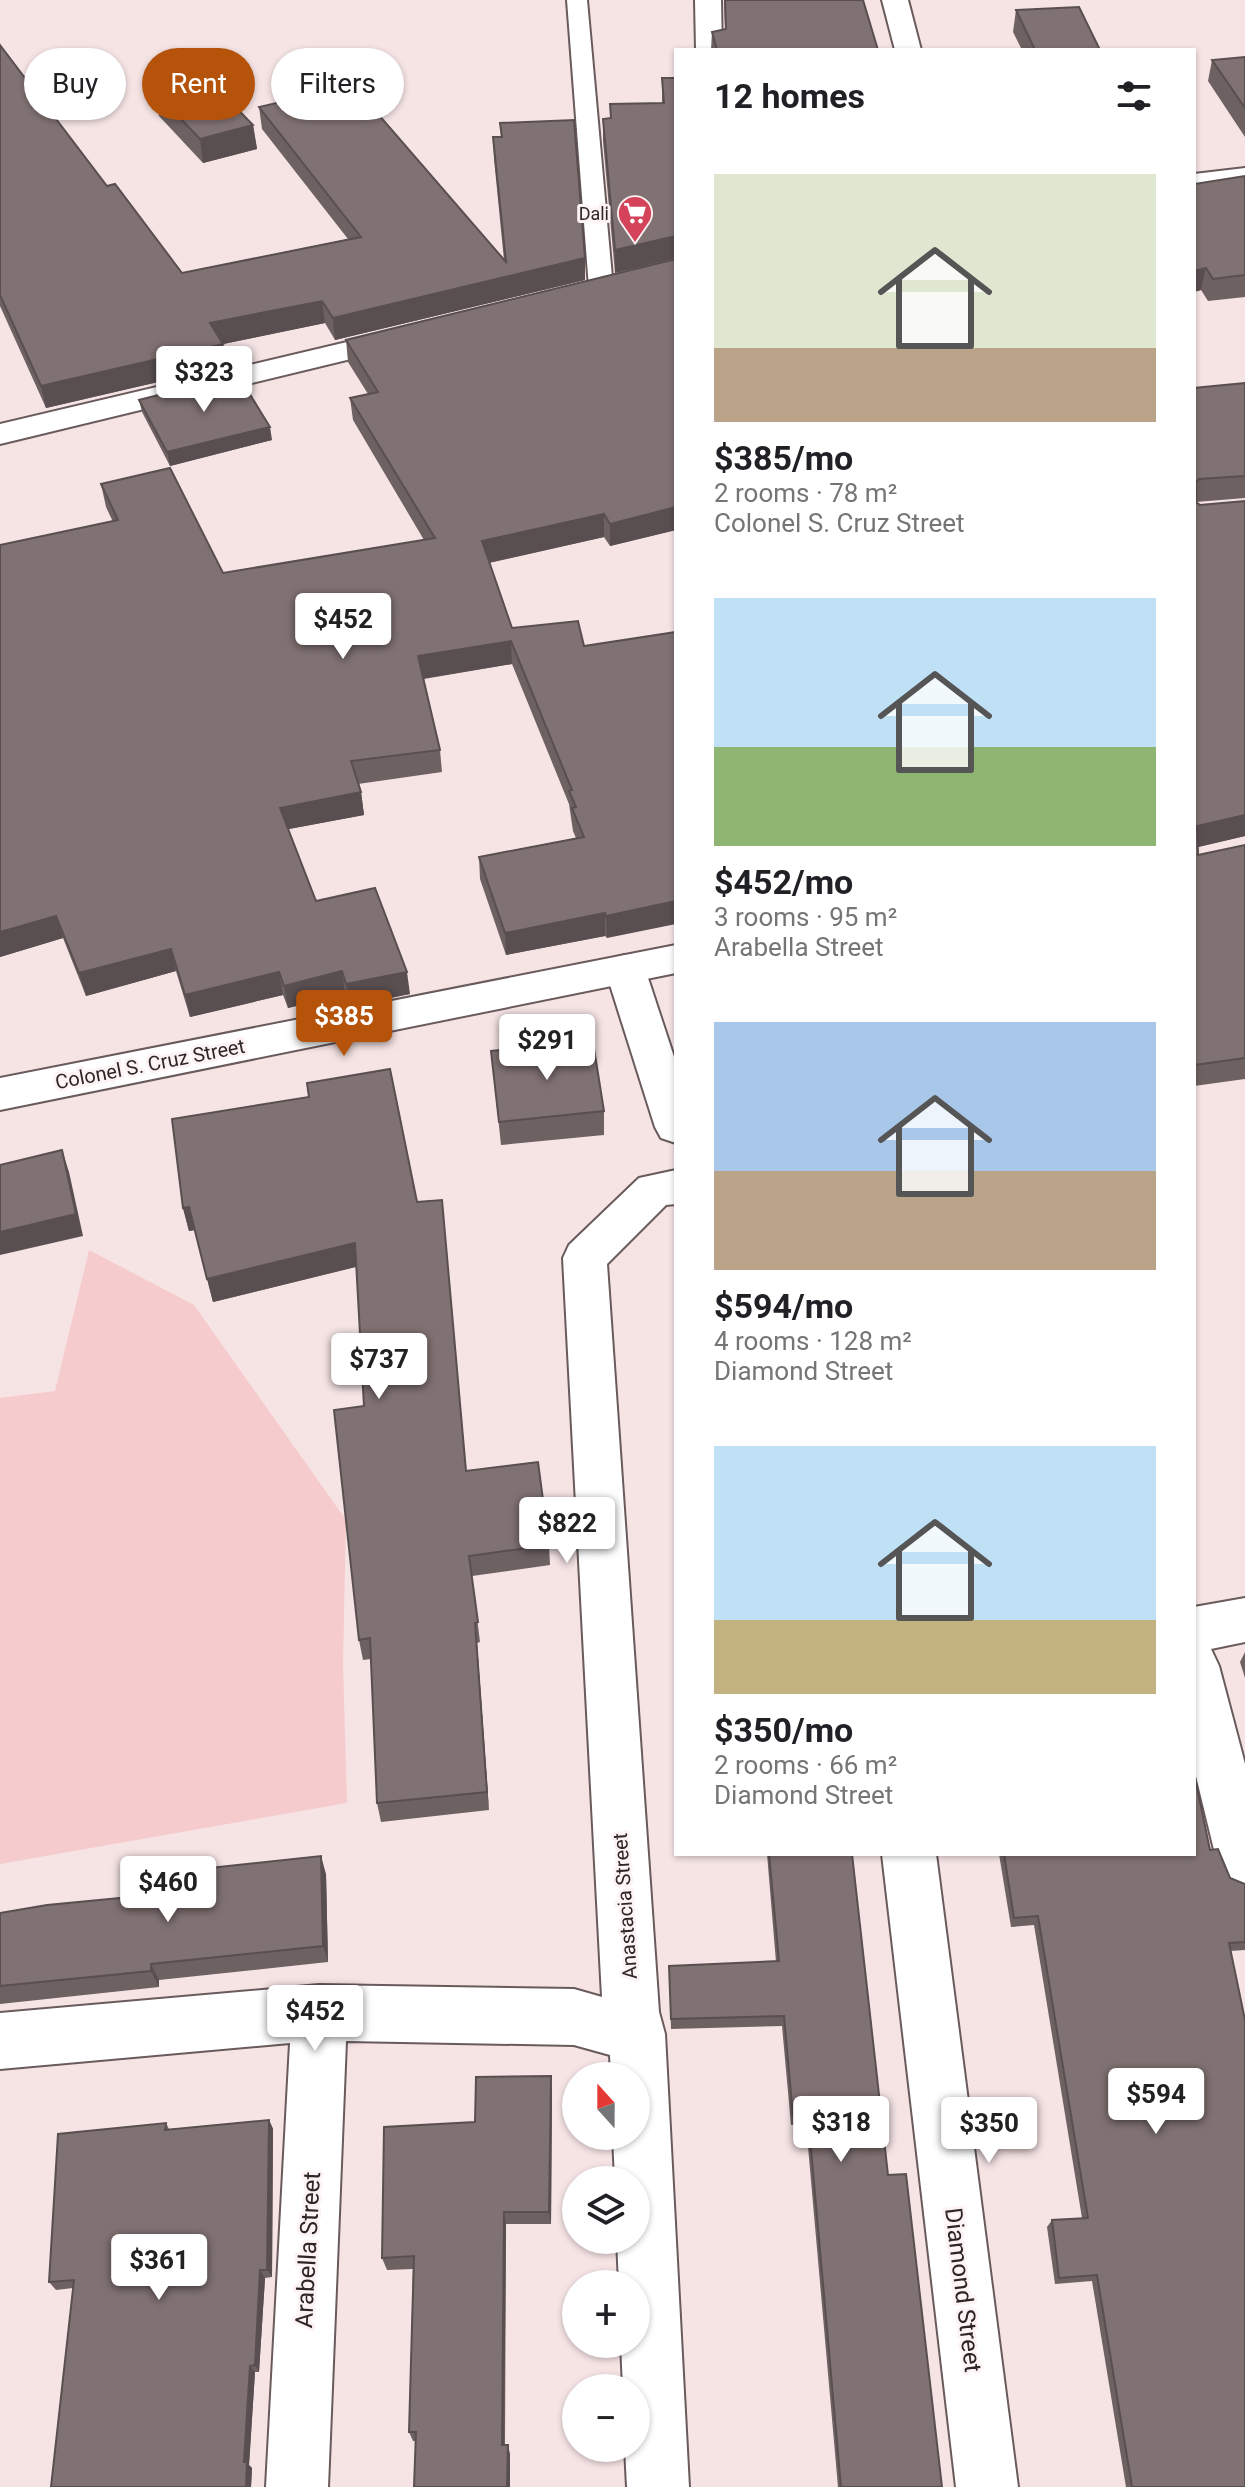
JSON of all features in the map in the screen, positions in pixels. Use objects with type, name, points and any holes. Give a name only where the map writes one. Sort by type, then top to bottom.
[{"type":"street","points":[[708,0],[709,48]]},
{"type":"street","points":[[895,0],[907,48]]},
{"type":"street","points":[[1196,182],[1245,176]]},
{"type":"street","points":[[571,295],[631,281]]},
{"type":"street","points":[[0,434],[434,331]]},
{"type":"street","name":"Colonel S. Cruz Street","points":[[0,1094],[674,959]]},
{"type":"street","points":[[625,969],[674,1121]]},
{"type":"street","name":"Anastacia Street","points":[[658,2487],[637,2034],[631,2012],[585,1258],[654,1190],[674,1187]]},
{"type":"street","points":[[1196,1630],[1245,1620]]},
{"type":"street","points":[[1196,1674],[1245,1866]]},
{"type":"street","name":"Diamond Street","points":[[909,1856],[987,2487]]},
{"type":"street","points":[[0,2041],[319,2013],[574,2017],[637,2034]]},
{"type":"street","name":"Arabella Street","points":[[297,2487],[319,2013]]},
{"type":"lane","points":[[577,0],[601,288]]},
{"type":"shaded area","points":[[89,1250],[194,1305],[346,1520],[343,1663],[347,1803],[0,1864],[0,1398],[55,1391]]},
{"type":"building","points":[[725,0],[863,0],[877,48],[716,48],[712,32],[726,29]]},
{"type":"building","points":[[1079,7],[1099,48],[1034,48],[1016,10]]},
{"type":"building","points":[[0,45],[24,77],[24,120],[57,120],[107,186],[115,184],[182,273],[361,237],[259,107],[271,104],[271,120],[383,120],[506,262],[493,137],[502,137],[500,123],[574,120],[585,258],[333,318],[322,301],[210,323],[223,344],[41,386],[0,295]]},
{"type":"building","points":[[1245,57],[1245,108],[1212,60]]},
{"type":"building","points":[[662,78],[674,78],[674,236],[615,250],[603,119],[611,118],[610,104],[664,103]]},
{"type":"building","points":[[182,120],[248,120],[253,125],[200,139]]},
{"type":"building","points":[[1245,176],[1245,275],[1213,279],[1206,268],[1196,270],[1196,184]]},
{"type":"building","points":[[674,259],[674,508],[610,524],[604,514],[482,541],[512,628],[578,621],[584,646],[674,632],[674,901],[505,933],[479,857],[584,837],[572,808],[576,807],[569,791],[572,790],[511,641],[418,656],[440,750],[351,761],[361,792],[280,808],[316,901],[375,888],[407,972],[346,984],[342,971],[284,986],[279,972],[185,995],[171,949],[79,973],[56,916],[0,932],[0,545],[118,520],[101,484],[170,468],[223,573],[435,538],[350,398],[378,392],[346,340]]},
{"type":"building","points":[[238,375],[270,427],[167,452],[139,400]]},
{"type":"building","points":[[1245,383],[1245,476],[1199,479],[1196,482],[1196,388]]},
{"type":"building","points":[[1245,501],[1245,815],[1197,826],[1198,855],[1245,845],[1245,1058],[1196,1065],[1196,502],[1200,505]]},
{"type":"building","points":[[593,1042],[604,1111],[499,1122],[491,1051]]},
{"type":"building","points":[[390,1069],[417,1202],[442,1200],[466,1471],[538,1462],[549,1545],[469,1556],[478,1622],[475,1623],[487,1792],[377,1803],[370,1638],[359,1640],[334,1410],[364,1406],[355,1243],[207,1279],[189,1207],[183,1208],[172,1119],[309,1097],[307,1083]]},
{"type":"building","points":[[62,1150],[76,1214],[0,1232],[0,1165]]},
{"type":"building","points":[[1196,1783],[1210,1850],[1218,1849],[1230,1878],[1245,1884],[1245,1942],[1229,1943],[1245,2020],[1245,2487],[1132,2487],[1097,2275],[1059,2278],[1052,2220],[1088,2218],[1038,1916],[1014,1918],[1004,1856],[1196,1856]]},
{"type":"building","points":[[321,1856],[323,1946],[151,1964],[151,1971],[0,1986],[0,1913],[47,1905],[172,1893],[173,1872]]},
{"type":"building","points":[[769,1856],[852,1856],[888,2175],[906,2174],[942,2487],[841,2487],[808,2115],[793,2116],[784,2016],[671,2019],[669,1966],[779,1961]]},
{"type":"building","points":[[551,2076],[549,2212],[504,2212],[502,2445],[508,2445],[507,2487],[414,2487],[416,2432],[409,2432],[414,2256],[382,2258],[384,2127],[475,2122],[476,2077]]},
{"type":"building","points":[[269,2120],[267,2270],[260,2270],[255,2365],[250,2366],[244,2462],[247,2462],[246,2487],[51,2487],[74,2280],[49,2282],[58,2134],[166,2123],[165,2130]]},
{"type":"place","name":"Dali","points":[[635,244]]}]
